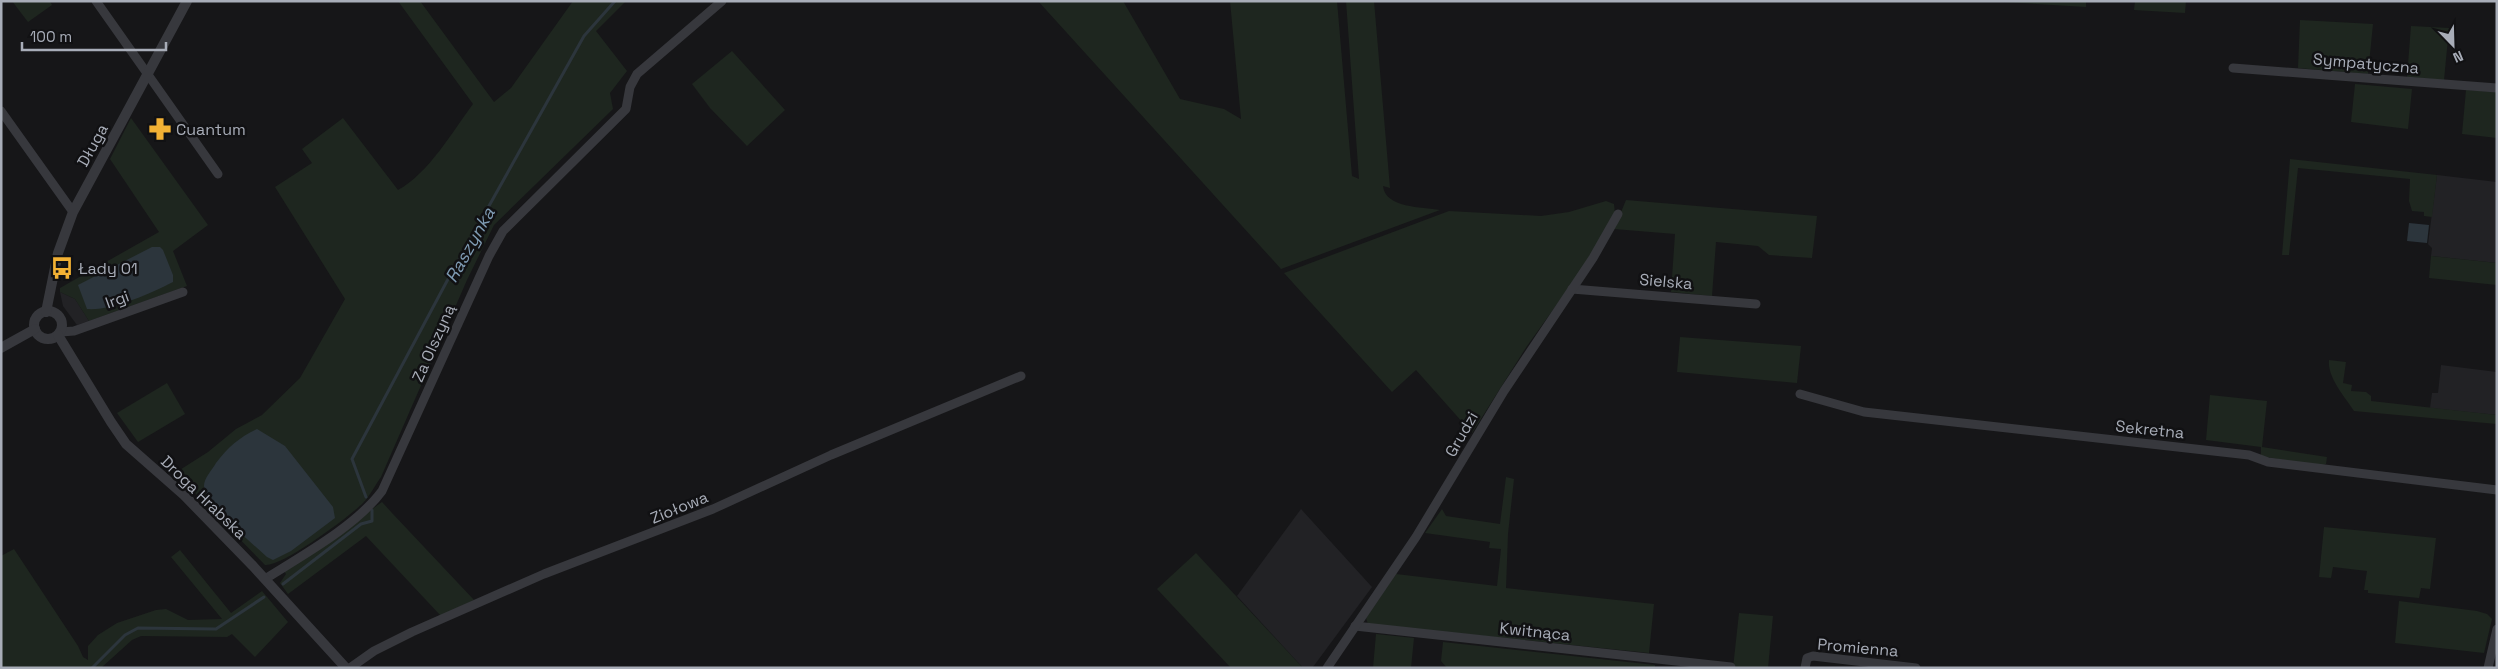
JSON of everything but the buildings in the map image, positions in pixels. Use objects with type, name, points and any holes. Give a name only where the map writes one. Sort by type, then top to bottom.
[{"type":"street","points":[[96,1],[218,174]]},
{"type":"street","name":"Długa","points":[[46,312],[58,253],[73,212],[187,1]]},
{"type":"street","name":"Za Olszyną","points":[[265,579],[298,559],[370,506],[382,491],[489,256],[503,231],[626,109],[630,87],[637,74],[722,1]]},
{"type":"street","name":"Sympatyczna","points":[[2233,68],[2497,88]]},
{"type":"street","points":[[1,111],[73,212]]},
{"type":"street","name":"Grudzi","points":[[1327,668],[1416,537],[1504,390],[1572,289],[1618,214]]},
{"type":"street","name":"Sielska","points":[[1572,289],[1756,304]]},
{"type":"street","name":"Irgi","points":[[59,334],[74,331],[183,292]]},
{"type":"street","points":[[46,312],[55,313],[60,318],[62,326],[59,334],[53,339],[44,339],[35,329],[38,316],[46,312]]},
{"type":"street","points":[[1,348],[15,338],[35,329]]},
{"type":"street","name":"Droga Hrabska","points":[[59,334],[126,444],[184,495],[265,579],[346,668]]},
{"type":"street","name":"Ziołowa","points":[[350,668],[374,651],[412,632],[544,574],[713,509],[831,455],[1021,376]]},
{"type":"street","name":"Sekretna","points":[[1800,394],[1864,412],[2249,455],[2268,462],[2497,490]]},
{"type":"street","name":"Kwitnąca","points":[[1355,626],[1731,667]]},
{"type":"street","points":[[2488,668],[2497,629]]},
{"type":"street","name":"Promienna","points":[[1805,668],[1807,658],[1813,656],[1916,668]]},
{"type":"shaded area","points":[[12,1],[50,1],[52,5],[28,22]]},
{"type":"shaded area","points":[[398,1],[420,1],[494,102],[511,88],[573,1],[626,1],[596,31],[627,71],[610,93],[613,109],[494,225],[467,280],[381,477],[368,497],[355,510],[300,550],[286,558],[265,565],[175,473],[208,452],[236,429],[262,415],[300,378],[345,299],[275,187],[312,163],[302,149],[343,118],[398,190],[420,174],[430,163],[473,104]]},
{"type":"shaded area","points":[[1038,1],[1123,1],[1180,99],[1224,109],[1241,119],[1230,1],[1337,1],[1352,176],[1359,179],[1346,1],[1374,1],[1390,188],[1383,186],[1385,193],[1390,199],[1405,205],[1440,210],[1281,269]]},
{"type":"shaded area","points":[[1987,1],[2086,1],[2086,7]]},
{"type":"shaded area","points":[[2135,1],[2186,1],[2185,13],[2134,10]]},
{"type":"shaded area","points":[[2300,20],[2373,24],[2368,74],[2298,68]]},
{"type":"shaded area","points":[[2411,26],[2449,28],[2444,80],[2407,77]]},
{"type":"shaded area","points":[[732,51],[785,110],[747,146],[710,108],[692,84]]},
{"type":"shaded area","points":[[2355,84],[2412,89],[2408,129],[2351,122]]},
{"type":"shaded area","points":[[2466,90],[2497,92],[2497,138],[2462,134]]},
{"type":"shaded area","points":[[131,118],[208,225],[173,251],[187,286],[89,321],[75,299],[60,292],[60,288],[159,232],[110,159]]},
{"type":"shaded area","points":[[2290,159],[2437,175],[2432,217],[2424,216],[2424,212],[2412,211],[2409,201],[2410,179],[2298,168],[2289,255],[2282,255]]},
{"type":"shaded area","points":[[2437,175],[2497,182],[2497,263],[2431,256],[2432,248],[2428,244]]},
{"type":"shaded area","points":[[1626,200],[1817,216],[1812,258],[1769,255],[1758,246],[1716,242],[1712,296],[1671,292],[1675,234],[1614,229]]},
{"type":"shaded area","points":[[1606,201],[1614,204],[1615,214],[1586,264],[1527,346],[1472,433],[1416,370],[1392,392],[1284,273],[1449,211],[1541,216],[1569,212]]},
{"type":"shaded area","points":[[2409,223],[2429,225],[2427,243],[2407,241]]},
{"type":"shaded area","points":[[152,247],[160,247],[163,250],[173,275],[173,282],[143,296],[119,304],[97,309],[87,309],[78,285]]},
{"type":"shaded area","points":[[2431,256],[2497,263],[2497,285],[2429,278]]},
{"type":"shaded area","points":[[60,292],[75,299],[89,321],[77,325],[63,306]]},
{"type":"shaded area","points":[[1680,337],[1801,346],[1797,383],[1677,372]]},
{"type":"shaded area","points":[[2329,360],[2346,362],[2343,383],[2352,385],[2351,391],[2366,392],[2371,396],[2371,401],[2497,415],[2497,424],[2354,411],[2334,380]]},
{"type":"shaded area","points":[[2441,365],[2497,372],[2497,415],[2430,408],[2432,393],[2438,393]]},
{"type":"shaded area","points":[[167,383],[185,414],[138,442],[117,413]]},
{"type":"shaded area","points":[[2210,395],[2267,401],[2262,447],[2327,457],[2326,464],[2319,466],[2261,456],[2261,447],[2206,440]]},
{"type":"shaded area","points":[[257,429],[285,446],[333,507],[335,518],[291,551],[273,560],[267,557],[221,513],[212,503],[204,486],[208,474],[225,452],[245,435]]},
{"type":"shaded area","points":[[1506,477],[1514,479],[1508,534],[1506,588],[1654,604],[1649,653],[1368,624],[1366,618],[1396,574],[1497,586],[1501,549],[1489,548],[1490,542],[1425,533],[1442,509],[1446,516],[1500,524]]},
{"type":"shaded area","points":[[382,502],[474,600],[441,616],[366,536],[288,594],[280,583],[286,574],[284,571]]},
{"type":"shaded area","points":[[1301,509],[1372,587],[1313,667],[1307,668],[1303,668],[1237,596]]},
{"type":"shaded area","points":[[2324,527],[2436,538],[2430,589],[2421,588],[2419,598],[2368,593],[2368,590],[2364,590],[2367,571],[2333,567],[2331,578],[2319,577]]},
{"type":"shaded area","points":[[14,549],[78,646],[83,657],[88,660],[88,646],[98,635],[117,623],[156,610],[166,609],[188,620],[222,619],[171,557],[180,550],[231,613],[262,591],[288,622],[255,657],[232,634],[227,637],[141,636],[132,640],[101,668],[4,668],[1,664],[1,556]]},
{"type":"shaded area","points":[[1196,553],[1303,668],[1231,668],[1157,589]]},
{"type":"shaded area","points":[[2399,601],[2477,611],[2487,614],[2492,619],[2484,653],[2395,643]]},
{"type":"shaded area","points":[[1739,613],[1773,616],[1768,668],[1733,668]]},
{"type":"shaded area","points":[[1376,634],[1414,638],[1411,668],[1373,668]]},
{"type":"shaded area","points":[[1443,642],[1655,665],[1655,668],[1447,668],[1441,661]]},
{"type":"waterway","name":"Raszynka","points":[[366,497],[352,459],[447,281],[584,36],[615,1]]},
{"type":"waterway","name":"Raszynka","points":[[283,584],[361,524],[372,521],[372,510]]},
{"type":"waterway","name":"Raszynka","points":[[92,668],[125,635],[138,628],[216,629],[264,597]]},
{"type":"place","name":"Cuantum","points":[[160,129]]},
{"type":"place","name":"Łady 01","points":[[62,268]]}]
